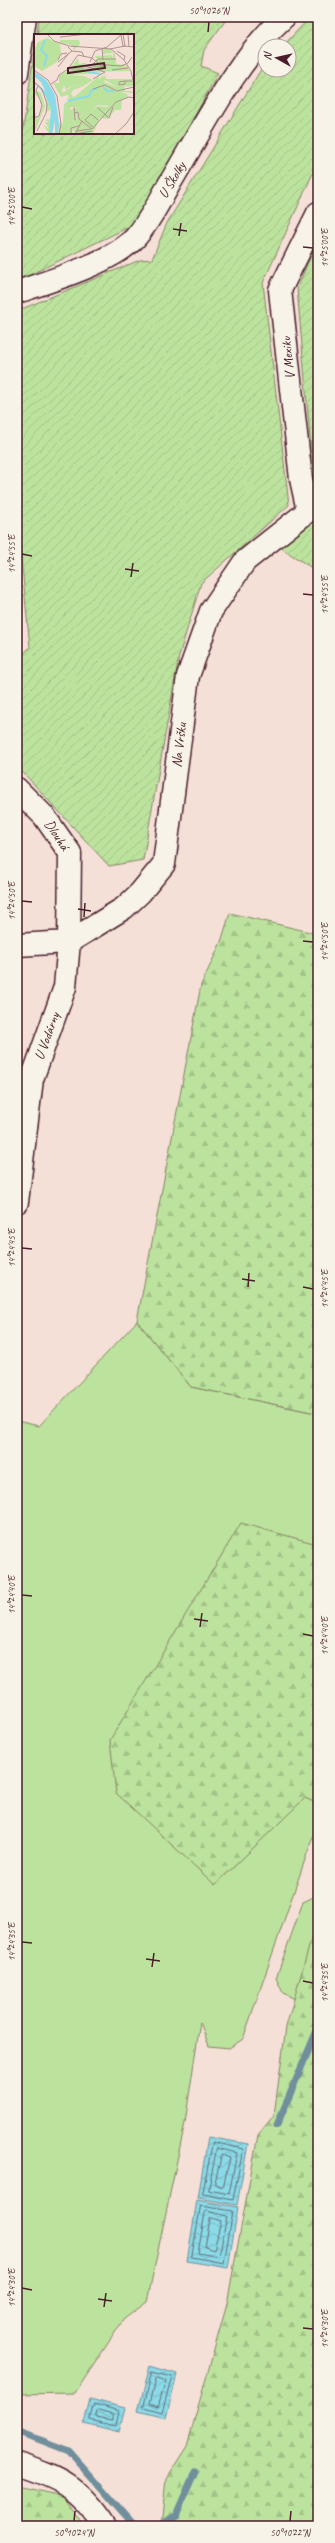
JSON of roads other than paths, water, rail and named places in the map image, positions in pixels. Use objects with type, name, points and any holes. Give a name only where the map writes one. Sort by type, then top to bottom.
[{"type":"street","points":[[18,61],[25,17]]},
{"type":"street","name":"U Školky","points":[[17,292],[57,279],[109,256],[134,238],[152,214],[226,91],[267,32],[284,17]]},
{"type":"street","name":"V Mexiku","points":[[313,505],[301,479],[280,290],[318,213]]},
{"type":"street","name":"Na Vršku","points":[[17,945],[69,942],[124,908],[140,893],[164,864],[188,676],[211,612],[245,561],[313,505]]},
{"type":"street","name":"Dlouhá","points":[[17,789],[44,816],[70,852],[69,942]]},
{"type":"street","name":"U Vodárny","points":[[17,1202],[32,1078],[65,986],[69,942]]},
{"type":"street","points":[[17,2464],[56,2477],[80,2494],[105,2526]]},
{"type":"water","points":[[208,2137],[248,2144],[237,2205],[198,2198]]},
{"type":"water","points":[[197,2200],[238,2207],[228,2268],[187,2261]]},
{"type":"water","points":[[150,2366],[177,2374],[166,2418],[138,2411]]},
{"type":"water","points":[[90,2399],[125,2408],[119,2432],[84,2423]]},
{"type":"waterway","points":[[277,2125],[318,2028]]},
{"type":"waterway","points":[[17,2431],[69,2451],[135,2526]]},
{"type":"waterway","points":[[158,2526],[176,2515],[195,2472]]}]
